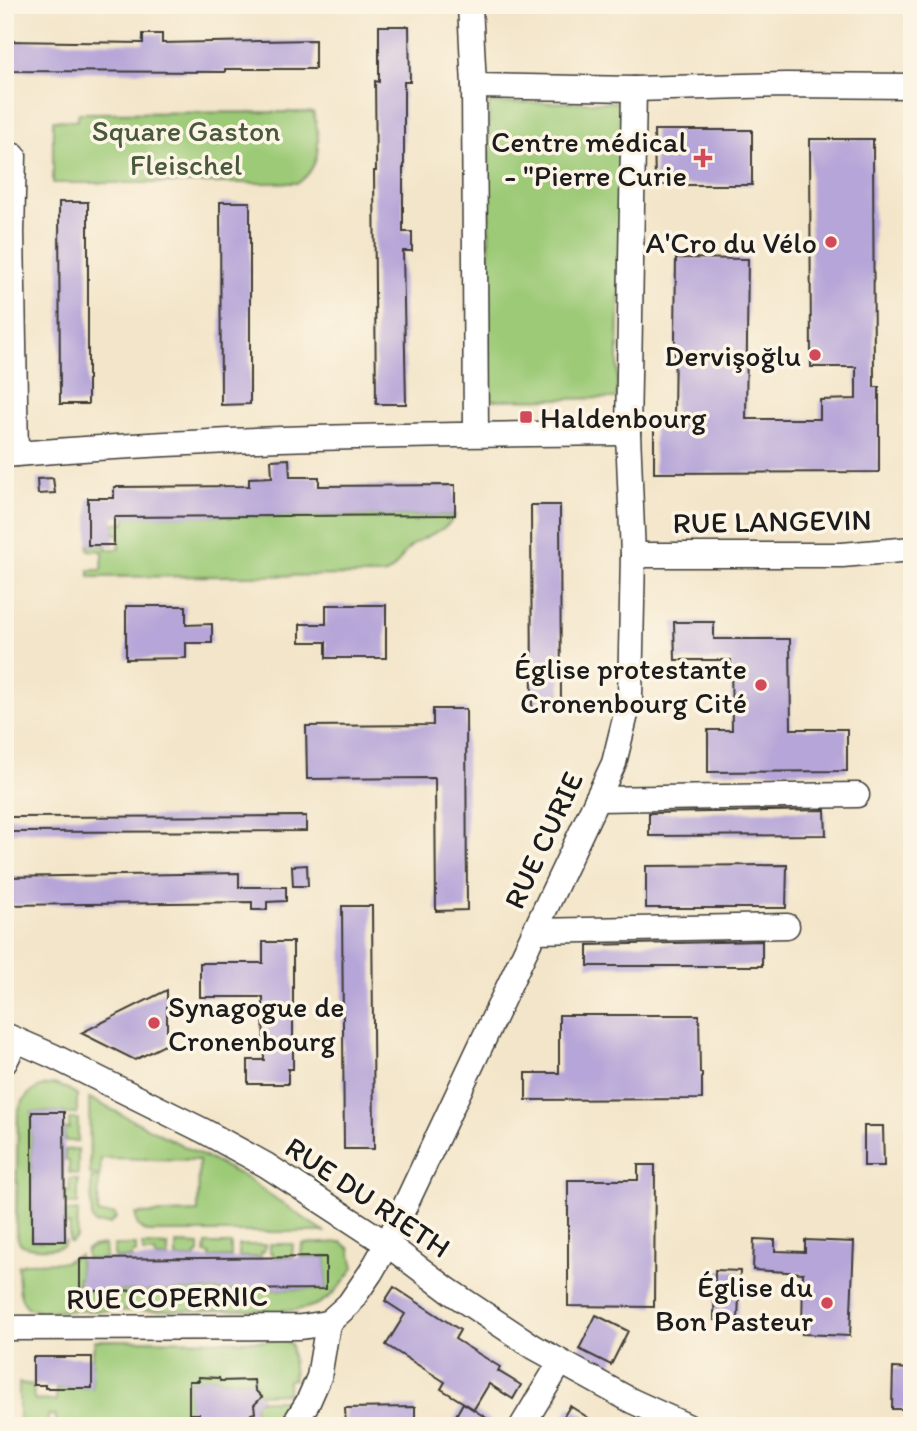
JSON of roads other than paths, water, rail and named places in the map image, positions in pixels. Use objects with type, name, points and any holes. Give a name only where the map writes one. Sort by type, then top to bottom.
[{"type":"street","points":[[470,5],[474,86],[476,434]]},
{"type":"street","points":[[474,86],[634,89],[786,85],[912,86]]},
{"type":"street","name":"RUE CURIE","points":[[328,1323],[349,1304],[387,1244],[614,763],[630,698],[632,555],[628,433],[634,89]]},
{"type":"street","points":[[5,155],[14,156],[11,454],[116,446],[476,434],[628,433]]},
{"type":"street","name":"RUE LANGEVIN","points":[[632,555],[842,555],[912,549]]},
{"type":"street","points":[[597,799],[856,795]]},
{"type":"street","points":[[535,931],[787,926]]},
{"type":"street","name":"RUE DU RIETH","points":[[9,1046],[64,1061],[266,1165],[387,1244],[510,1332],[560,1363],[632,1402],[687,1426]]},
{"type":"street","points":[[293,1426],[319,1377],[328,1323]]},
{"type":"street","name":"RUE COPERNIC","points":[[5,1328],[302,1327],[328,1323]]},
{"type":"street","points":[[522,1426],[560,1363]]},
{"type":"place","name":"Centre médical - \"Pierre Curie","points":[[703,158]]},
{"type":"place","name":"A'Cro du Vélo","points":[[831,242]]},
{"type":"place","name":"Dervişoğlu","points":[[815,355]]},
{"type":"place","name":"Haldenbourg","points":[[526,417]]},
{"type":"place","name":"Église protestante Cronenbourg Cité","points":[[761,685]]},
{"type":"place","name":"Synagogue de Cronenbourg","points":[[154,1023]]},
{"type":"place","name":"Église du Bon Pasteur","points":[[827,1303]]},
{"type":"park label","name":"Square Gaston Fleischel","points":[[186,147]]}]
